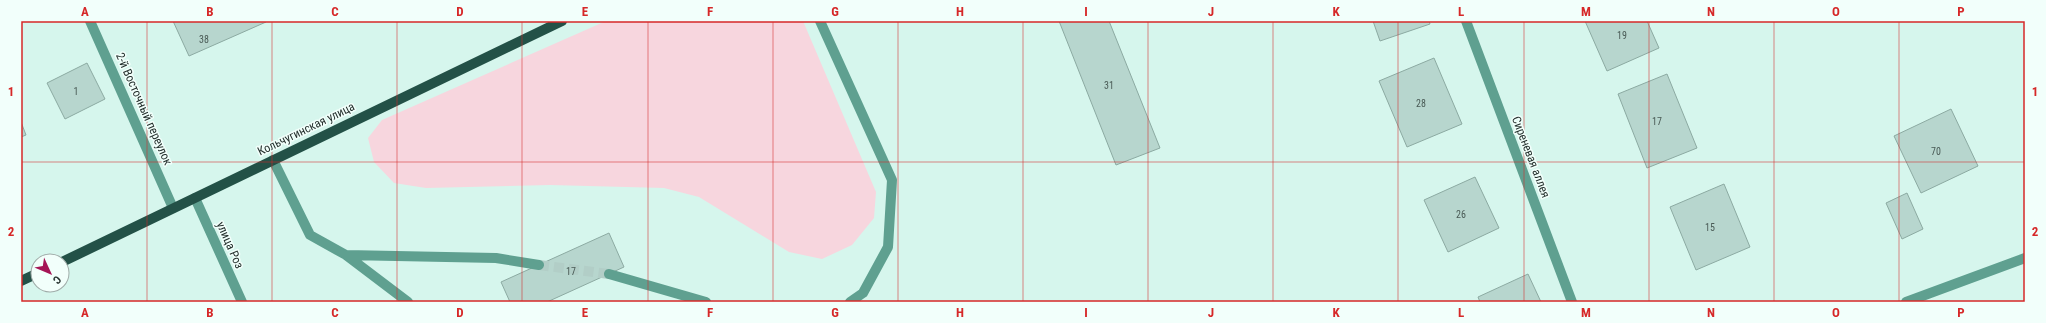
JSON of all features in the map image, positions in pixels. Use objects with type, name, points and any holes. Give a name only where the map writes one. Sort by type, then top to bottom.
[{"type":"main road","name":"Кольчугинская улица","points":[[70,258],[562,21]]},
{"type":"street","name":"2-й Восточный переулок","points":[[90,21],[173,208]]},
{"type":"street","points":[[820,21],[892,180],[888,247],[863,293],[850,302]]},
{"type":"street","name":"Сиреневая аллея","points":[[1466,21],[1572,302]]},
{"type":"street","points":[[273,160],[310,235],[346,255],[408,302]]},
{"type":"street","name":"улица Роз","points":[[195,198],[242,302]]},
{"type":"street","points":[[346,255],[496,258],[539,265]]},
{"type":"street","points":[[1906,302],[2025,258]]},
{"type":"street","points":[[608,274],[706,302]]},
{"type":"shaded area","points":[[606,21],[803,21],[876,192],[874,218],[852,245],[822,259],[789,252],[699,197],[664,188],[550,185],[426,188],[394,183],[374,162],[368,138],[382,120]]},
{"type":"building","points":[[173,21],[265,21],[266,22],[189,56]]},
{"type":"building","points":[[1059,21],[1109,21],[1160,148],[1116,165]]},
{"type":"building","points":[[1373,21],[1429,21],[1430,24],[1380,41]]},
{"type":"building","points":[[1585,21],[1647,21],[1659,48],[1607,71]]},
{"type":"building","points":[[1434,58],[1462,124],[1407,147],[1379,81]]},
{"type":"building","points":[[87,63],[105,99],[65,119],[47,83]]},
{"type":"building","points":[[1667,74],[1697,148],[1647,168],[1618,94]]},
{"type":"building","points":[[1951,109],[1978,166],[1921,193],[1894,136]]},
{"type":"building","points":[[21,122],[26,135],[21,137]]},
{"type":"building","points":[[1475,177],[1499,228],[1448,252],[1424,200]]},
{"type":"building","points":[[1724,184],[1750,247],[1696,270],[1670,207]]},
{"type":"building","points":[[1907,193],[1923,229],[1902,239],[1886,203]]},
{"type":"building","points":[[609,233],[624,267],[547,302],[510,302],[501,282]]},
{"type":"building","points":[[1528,274],[1541,302],[1480,302],[1478,297]]},
{"type":"tunnel","points":[[539,265],[609,274]]}]
